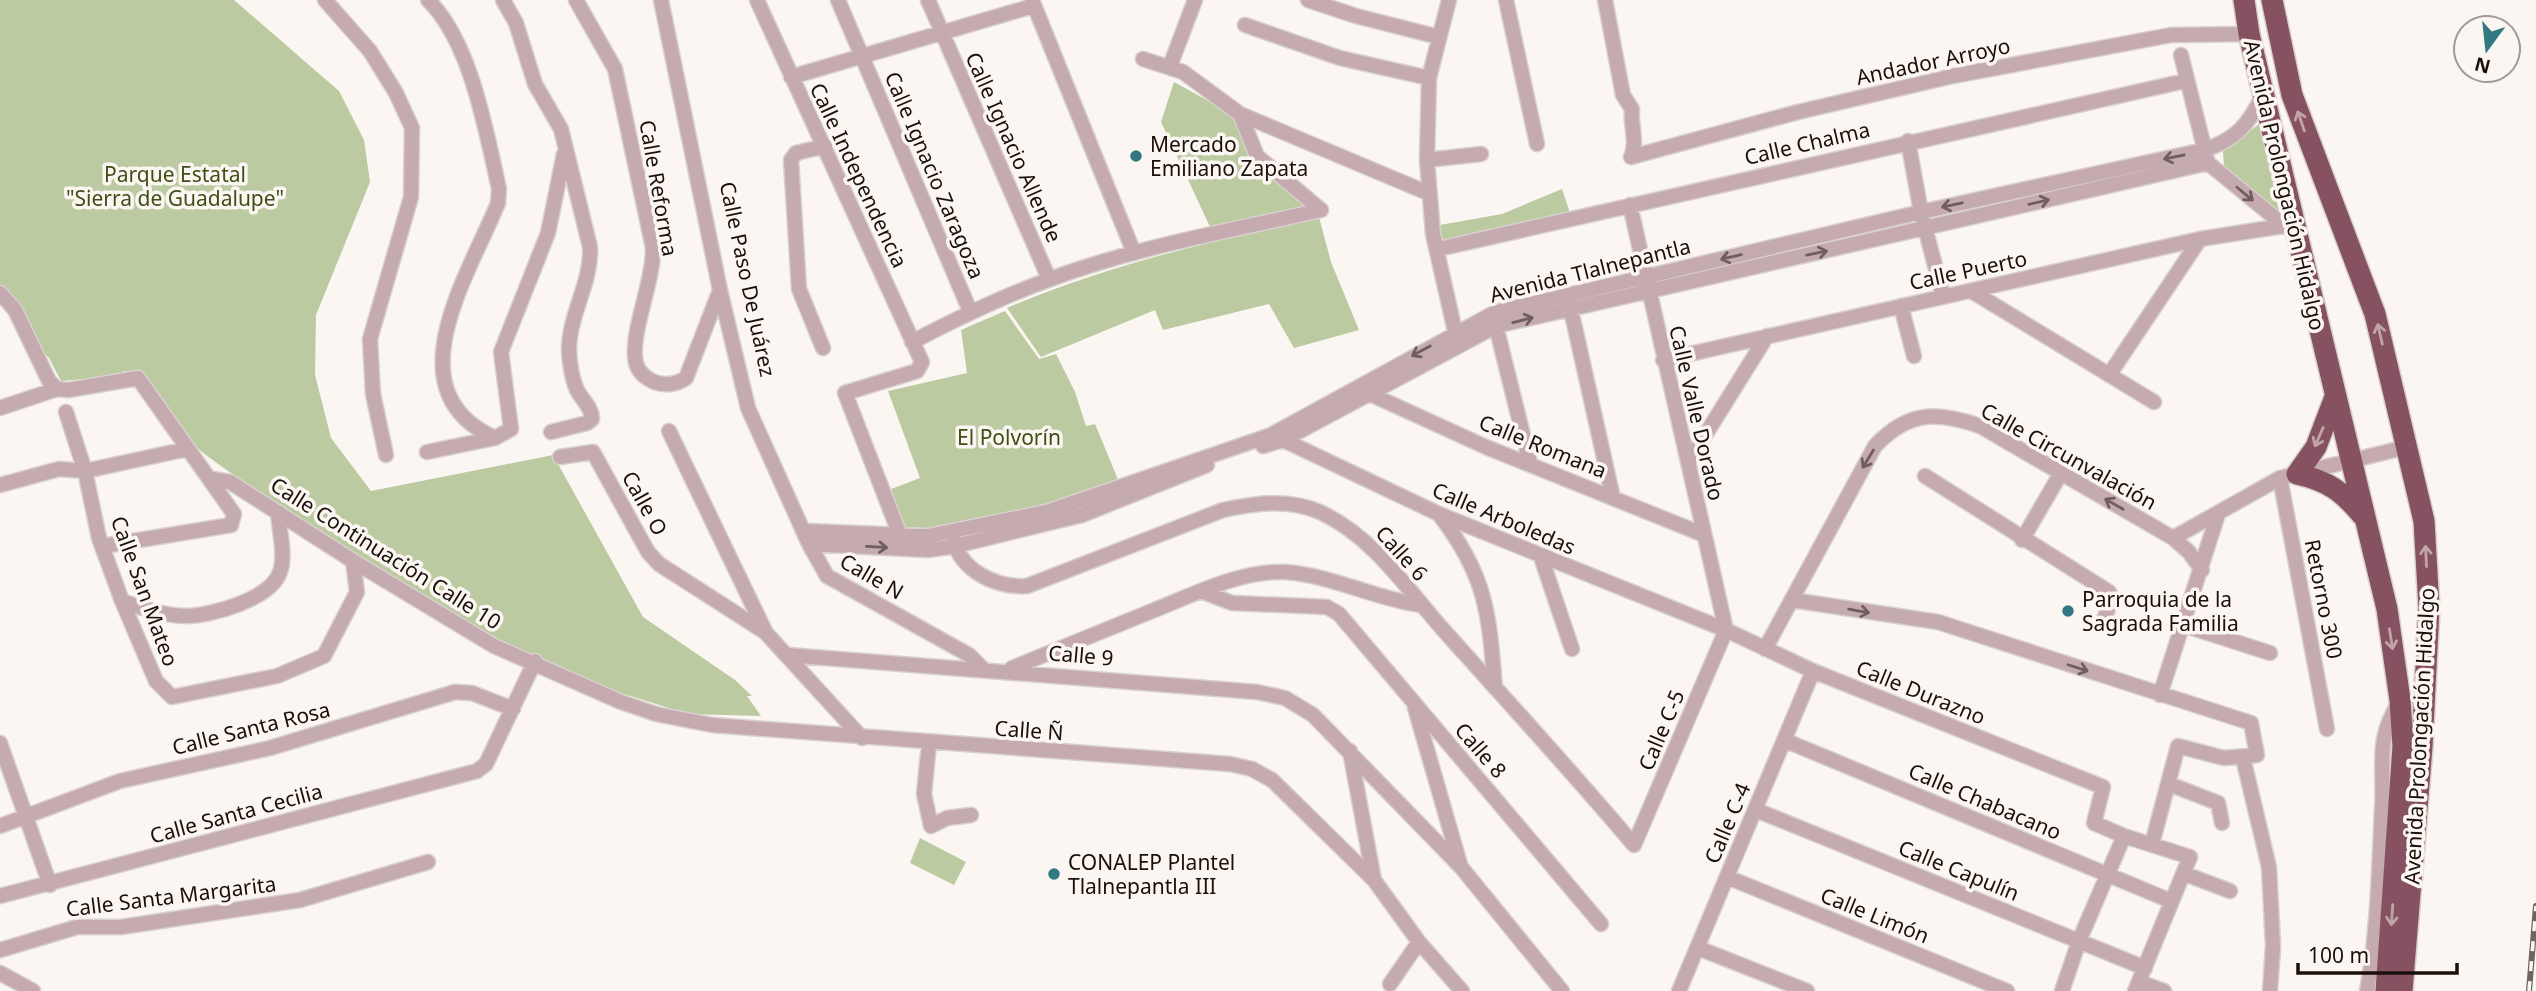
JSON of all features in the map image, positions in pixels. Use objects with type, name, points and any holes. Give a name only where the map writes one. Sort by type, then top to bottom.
[{"type":"highway","name":"Avenida Prolongación Hidalgo","points":[[2244,0],[2291,229],[2387,609],[2400,700],[2403,746],[2386,991]]},
{"type":"highway","name":"Avenida Prolongación Hidalgo","points":[[2272,0],[2292,95],[2375,314],[2424,521],[2429,608],[2422,747],[2402,991]]},
{"type":"highway","points":[[2289,476],[2316,447],[2335,397]]},
{"type":"highway","points":[[2289,476],[2332,484],[2344,493],[2365,519]]},
{"type":"street","points":[[324,0],[370,51],[396,93],[412,128],[411,197],[369,352],[373,394],[386,455]]},
{"type":"street","points":[[428,0],[446,20],[472,83],[499,189],[498,203],[449,317],[440,363],[452,401],[471,425],[495,438]]},
{"type":"street","points":[[503,0],[516,23],[535,84],[561,129],[590,256],[572,323],[570,360],[576,389],[592,412],[592,419],[587,423],[551,432]]},
{"type":"street","name":"Calle Reforma","points":[[576,0],[615,69],[653,248],[653,271],[635,349],[637,366],[642,374],[650,380],[670,385],[686,378],[720,290]]},
{"type":"street","points":[[662,0],[691,129]]},
{"type":"street","points":[[670,0],[691,129]]},
{"type":"street","name":"Calle Independencia","points":[[757,0],[922,362],[921,368],[845,393],[903,542]]},
{"type":"street","name":"Calle Ignacio Zaragoza","points":[[838,0],[970,311]]},
{"type":"street","name":"Calle Ignacio Allende","points":[[928,0],[1049,279]]},
{"type":"street","points":[[1170,66],[1195,0]]},
{"type":"street","points":[[1308,0],[1356,16],[1439,37]]},
{"type":"street","points":[[1449,0],[1429,78],[1427,160],[1432,219],[1457,340]]},
{"type":"street","points":[[1506,0],[1536,144]]},
{"type":"street","name":"Andador Arroyo","points":[[1605,0],[1623,95],[1632,109],[1630,121],[1636,148],[1631,157],[1798,111],[1953,76],[2171,35],[2249,34]]},
{"type":"street","points":[[791,76],[1032,3],[1134,253]]},
{"type":"street","points":[[1245,25],[1340,58],[1429,78]]},
{"type":"street","points":[[2181,55],[2185,81],[2206,156],[2291,229]]},
{"type":"street","points":[[1143,59],[1170,66],[1240,114],[1428,193]]},
{"type":"street","name":"Calle Chalma","points":[[1438,249],[1908,141],[2185,81]]},
{"type":"street","name":"Avenida Tlalnepantla","points":[[807,537],[903,542],[953,539],[1080,502],[1277,437],[1370,394],[1457,340],[1496,312],[1569,301],[1926,229],[2206,156],[2245,128],[2263,93]]},
{"type":"street","points":[[912,341],[970,311],[1049,279],[1134,253],[1321,210],[1257,156],[1240,114]]},
{"type":"street","name":"Calle Paso De Juárez","points":[[691,129],[720,290],[748,408]]},
{"type":"street","name":"Calle Paso De Juárez","points":[[691,129],[751,387],[748,408]]},
{"type":"street","points":[[1908,141],[1921,212],[1943,296]]},
{"type":"street","points":[[427,452],[495,438],[507,434],[512,425],[501,352],[548,233],[566,146]]},
{"type":"street","points":[[823,348],[799,289],[791,160],[796,153],[825,146]]},
{"type":"street","points":[[1427,160],[1481,154]]},
{"type":"street","name":"Avenida Tlalnepantla","points":[[1646,284],[1921,212],[2206,156]]},
{"type":"street","name":"Calle Valle Dorado","points":[[1630,205],[1663,360],[1689,461],[1702,534],[1726,630]]},
{"type":"street","name":"Calle Puerto","points":[[1663,360],[2200,239],[2291,229]]},
{"type":"street","points":[[2109,375],[2200,239]]},
{"type":"street","points":[[1973,292],[2154,402]]},
{"type":"street","points":[[0,293],[15,310],[49,381],[57,389]]},
{"type":"street","points":[[1569,301],[1612,498]]},
{"type":"street","name":"Avenida Tlalnepantla","points":[[1277,437],[1457,340],[1569,301]]},
{"type":"street","points":[[1901,306],[1914,356]]},
{"type":"street","points":[[1496,326],[1530,463]]},
{"type":"street","points":[[1689,461],[1767,336]]},
{"type":"street","points":[[0,408],[57,389],[68,390],[136,377],[187,449],[212,479],[234,514],[234,523],[103,547]]},
{"type":"street","name":"Calle Romana","points":[[1370,394],[1702,534]]},
{"type":"street","name":"Calle N","points":[[748,408],[827,576],[969,655],[982,668]]},
{"type":"street","name":"Calle San Mateo","points":[[66,412],[85,471],[103,547],[122,601],[156,681],[172,697],[277,676],[324,656],[357,592],[353,561]]},
{"type":"street","name":"Calle Circunvalación","points":[[1765,649],[1875,446],[1906,421],[1935,416],[1967,422],[2173,538],[2189,552],[2202,570]]},
{"type":"street","points":[[669,431],[766,633],[862,738]]},
{"type":"street","name":"Calle Arboledas","points":[[1277,437],[1439,514],[1726,630]]},
{"type":"street","points":[[2173,538],[2289,476],[2406,447]]},
{"type":"street","points":[[0,485],[59,470],[85,471],[187,449]]},
{"type":"street","name":"Calle O","points":[[560,457],[593,452],[648,552],[659,564],[766,633]]},
{"type":"street","points":[[2022,540],[2061,473]]},
{"type":"street","points":[[1925,476],[2022,540],[2112,594],[2103,622]]},
{"type":"street","name":"Retorno 300","points":[[2289,476],[2327,729]]},
{"type":"street","name":"Calle Continuación Calle 10","points":[[212,479],[230,482],[353,561],[488,642],[621,702],[683,721],[862,738]]},
{"type":"street","name":"Calle 6","points":[[953,539],[968,566],[994,582],[1010,587],[1027,586],[1223,510],[1253,503],[1282,503],[1320,512],[1351,529],[1376,550],[1421,605],[1634,845]]},
{"type":"street","points":[[122,601],[185,616],[204,614],[260,594],[273,585],[280,572],[278,512]]},
{"type":"street","points":[[1439,514],[1470,559],[1484,591],[1495,688]]},
{"type":"street","points":[[2160,695],[2218,514]]},
{"type":"street","points":[[1541,557],[1572,649]]},
{"type":"street","points":[[1008,670],[1201,591],[1250,575],[1285,572],[1421,605]]},
{"type":"street","name":"Calle 8","points":[[1201,591],[1233,603],[1327,607],[1339,614],[1601,924]]},
{"type":"street","points":[[1792,600],[1938,622],[2160,695],[2246,720],[2253,727],[2250,757],[2269,867],[2273,946],[2270,991]]},
{"type":"street","points":[[2183,625],[2270,653]]},
{"type":"street","name":"Calle Durazno","points":[[1726,630],[1813,671],[2103,787],[2094,823],[2124,836]]},
{"type":"street","name":"Calle C-5","points":[[1634,845],[1726,630]]},
{"type":"street","name":"Calle 9","points":[[787,655],[1008,670],[1270,694],[1300,705],[1350,751],[1461,867],[1562,991]]},
{"type":"street","points":[[513,709],[535,662]]},
{"type":"street","name":"Calle C-4","points":[[1679,991],[1813,671]]},
{"type":"street","name":"Calle Santa Rosa","points":[[0,826],[120,781],[270,748],[456,692],[472,693],[513,709]]},
{"type":"street","points":[[2367,991],[2380,848],[2382,743],[2386,723],[2400,700]]},
{"type":"street","points":[[1414,704],[1461,867]]},
{"type":"street","name":"Calle Santa Cecilia","points":[[0,896],[482,768],[513,709]]},
{"type":"street","name":"Calle Ñ","points":[[862,738],[1230,764],[1252,769],[1272,780],[1374,880],[1419,942],[1462,991]]},
{"type":"street","name":"Calle Chabacano","points":[[1784,740],[2171,901]]},
{"type":"street","points":[[0,743],[50,884]]},
{"type":"street","points":[[929,744],[924,794],[931,826],[947,818],[971,815]]},
{"type":"street","points":[[2152,844],[2178,746],[2224,758],[2250,757]]},
{"type":"street","points":[[1350,751],[1374,880]]},
{"type":"street","points":[[2169,784],[2218,803],[2222,823]]},
{"type":"street","name":"Calle Capulín","points":[[1756,810],[2079,941],[2140,980],[2164,991]]},
{"type":"street","points":[[2062,991],[2079,941],[2124,836],[2190,857],[2140,980]]},
{"type":"street","name":"Calle Santa Margarita","points":[[0,950],[77,927],[121,927],[300,900],[428,862]]},
{"type":"street","points":[[2185,874],[2230,891]]},
{"type":"street","name":"Calle Limón","points":[[1727,877],[2007,991]]},
{"type":"street","points":[[1390,984],[1419,942]]},
{"type":"street","points":[[1698,948],[1801,990]]},
{"type":"street","points":[[0,973],[33,991]]},
{"type":"green space","name":"Parque Estatal \"Sierra de Guadalupe\"","points":[[0,0],[234,0],[339,91],[364,140],[370,182],[316,315],[315,375],[331,438],[371,491],[553,455],[643,617],[735,680],[752,696],[747,696],[761,716],[688,714],[570,677],[459,619],[320,537],[178,432],[151,383],[125,371],[108,377],[61,381],[49,358],[33,343],[0,291]]},
{"type":"green space","points":[[1174,82],[1236,116],[1256,159],[1313,209],[1212,231],[1161,122]]},
{"type":"green space","points":[[2262,122],[2286,222],[2224,168],[2223,151]]},
{"type":"green space","points":[[1562,189],[1572,219],[1441,244],[1440,225],[1502,214]]},
{"type":"green space","points":[[1319,217],[1331,262],[1359,330],[1294,348],[1269,304],[1163,330],[1155,310],[1041,357],[1007,308],[1122,267],[1200,245]]},
{"type":"green space","name":"El Polvorín","points":[[1005,311],[1039,359],[1056,354],[1075,392],[1086,426],[1095,424],[1119,482],[993,520],[904,537],[891,489],[920,478],[888,391],[967,373],[961,330]]},
{"type":"green space","points":[[920,838],[966,862],[954,885],[910,863]]},
{"type":"railway","points":[[2529,991],[2536,906]]},
{"type":"place","name":"Mercado Emiliano Zapata","points":[[1136,156]]},
{"type":"place","name":"Parroquia de la Sagrada Familia","points":[[2068,611]]},
{"type":"place","name":"CONALEP Plantel Tlalnepantla III","points":[[1054,874]]}]
